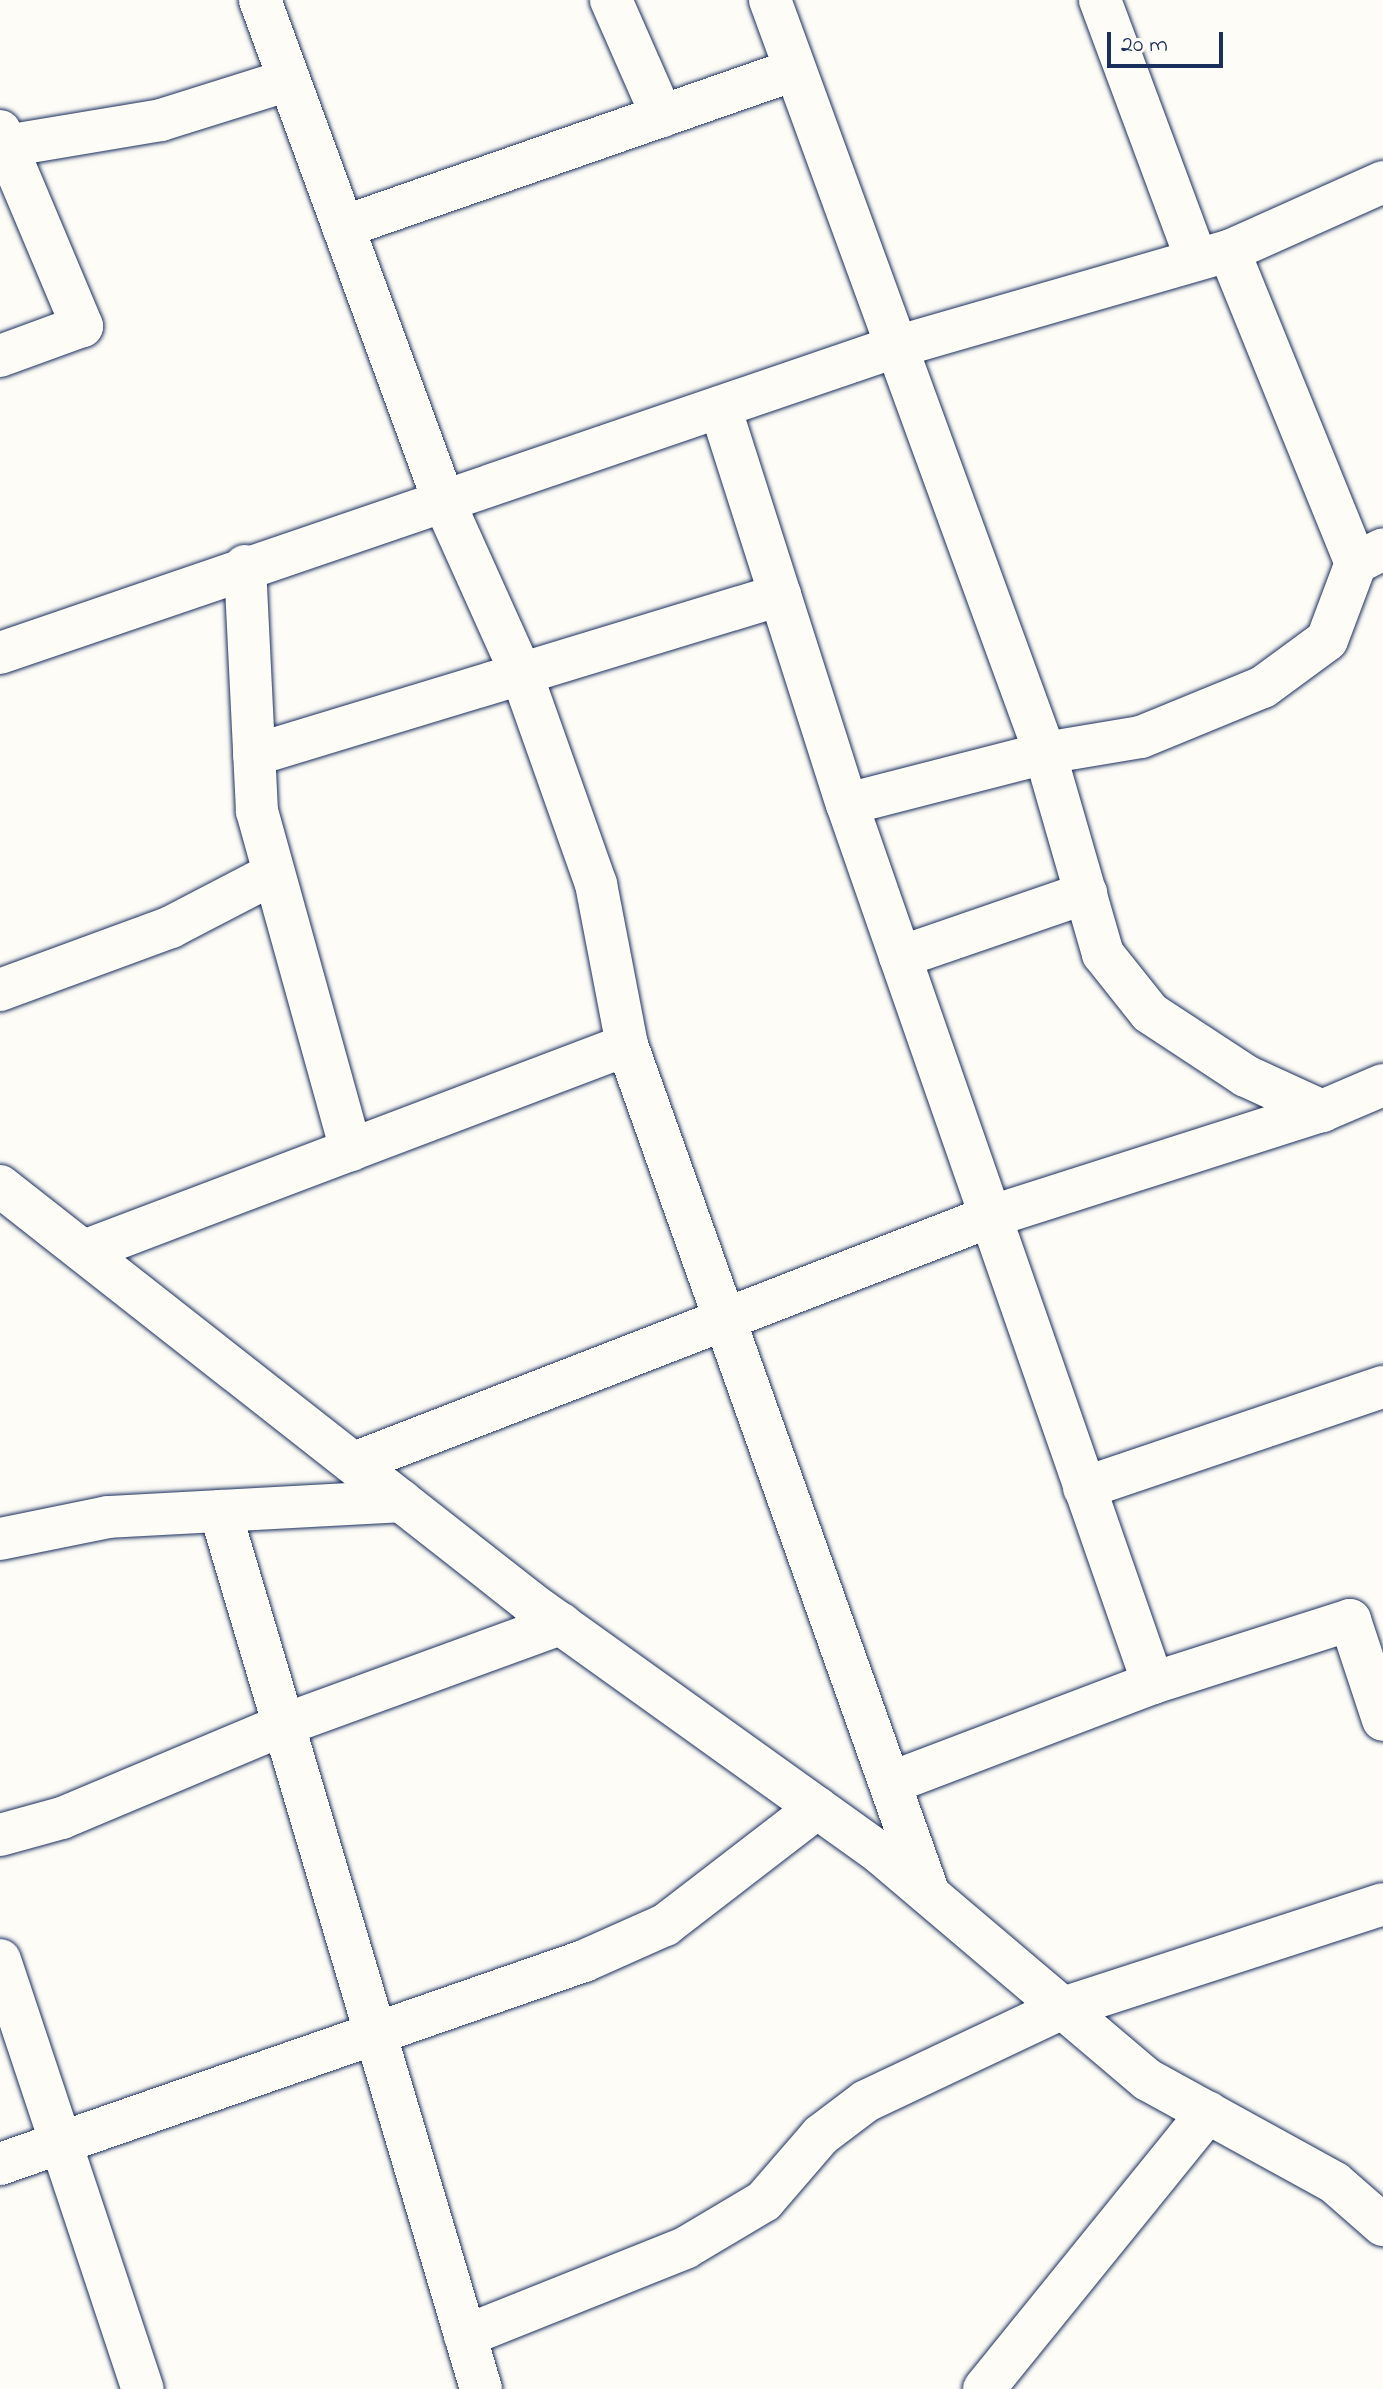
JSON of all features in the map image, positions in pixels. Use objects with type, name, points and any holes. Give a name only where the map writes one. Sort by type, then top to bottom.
[{"type":"street","points":[[260,0],[444,502],[523,678],[596,884],[627,1045],[929,1894]]},
{"type":"street","points":[[611,0],[662,116]]},
{"type":"street","points":[[770,0],[892,348],[1045,753],[1103,954],[1150,1013],[1246,1076],[1322,1111]]},
{"type":"street","points":[[847,804],[1045,753],[1141,737],[1263,687],[1327,640],[1369,556],[1212,254],[1100,0]]},
{"type":"street","points":[[343,227],[794,70]]},
{"type":"street","points":[[0,356],[82,326],[2,141],[161,120],[289,80]]},
{"type":"street","points":[[0,653],[245,566],[444,502],[892,348],[1212,254],[1383,182]]},
{"type":"street","points":[[720,407],[847,804],[1153,1683]]},
{"type":"street","points":[[245,566],[254,755],[271,875],[351,1150]]},
{"type":"street","points":[[254,755],[523,678],[780,595]]},
{"type":"street","points":[[0,990],[171,927],[271,875]]},
{"type":"street","points":[[900,957],[1086,893]]},
{"type":"street","points":[[84,1251],[627,1045]]},
{"type":"street","points":[[354,1463],[724,1316],[989,1217],[1322,1111],[1383,1085]]},
{"type":"street","points":[[0,1186],[561,1624],[817,1808],[929,1894],[1148,2080],[1335,2183],[1383,2225]]},
{"type":"street","points":[[1084,1488],[1383,1387]]},
{"type":"street","points":[[0,1539],[108,1517],[402,1501]]},
{"type":"street","points":[[220,1511],[481,2389]]},
{"type":"street","points":[[890,1783],[1153,1683],[1350,1620],[1383,1720]]},
{"type":"street","points":[[0,1835],[62,1818],[283,1725],[561,1624]]},
{"type":"street","points":[[0,2164],[374,2034],[665,1925],[817,1808]]},
{"type":"street","points":[[465,2336],[685,2248],[764,2201],[821,2135],[866,2101],[1063,2008],[1383,1904]]},
{"type":"street","points":[[0,1960],[60,2143],[130,2386]]},
{"type":"street","points":[[984,2389],[1208,2112]]}]
